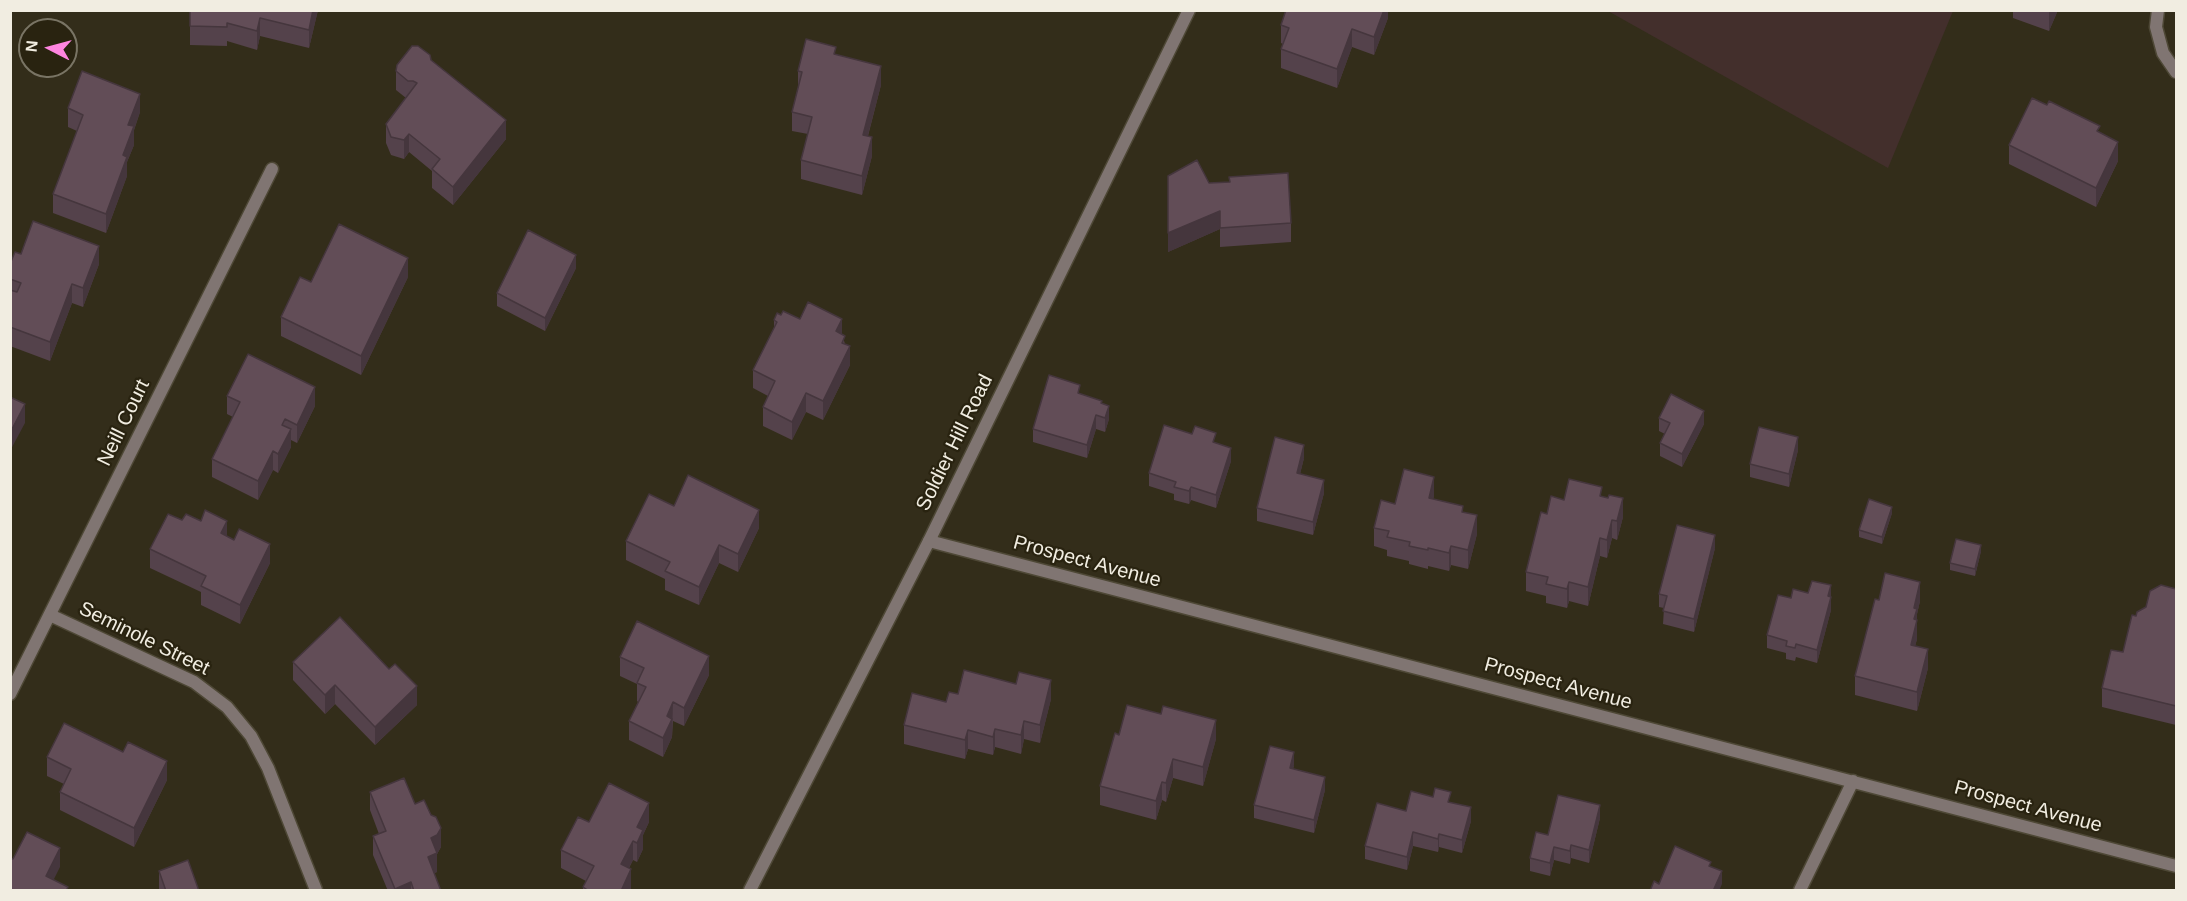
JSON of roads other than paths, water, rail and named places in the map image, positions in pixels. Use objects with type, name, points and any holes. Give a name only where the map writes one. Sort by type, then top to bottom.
[{"type":"street","name":"Soldier Hill Road","points":[[750,891],[929,541],[1189,10]]},
{"type":"street","points":[[2158,10],[2156,27],[2163,53],[2176,72]]},
{"type":"street","name":"Neill Court","points":[[10,694],[272,169]]},
{"type":"street","name":"Prospect Avenue","points":[[929,541],[2176,866]]},
{"type":"street","name":"Seminole Street","points":[[50,615],[194,682],[227,707],[251,736],[268,768],[316,891]]},
{"type":"street","points":[[1800,891],[1853,782]]}]
